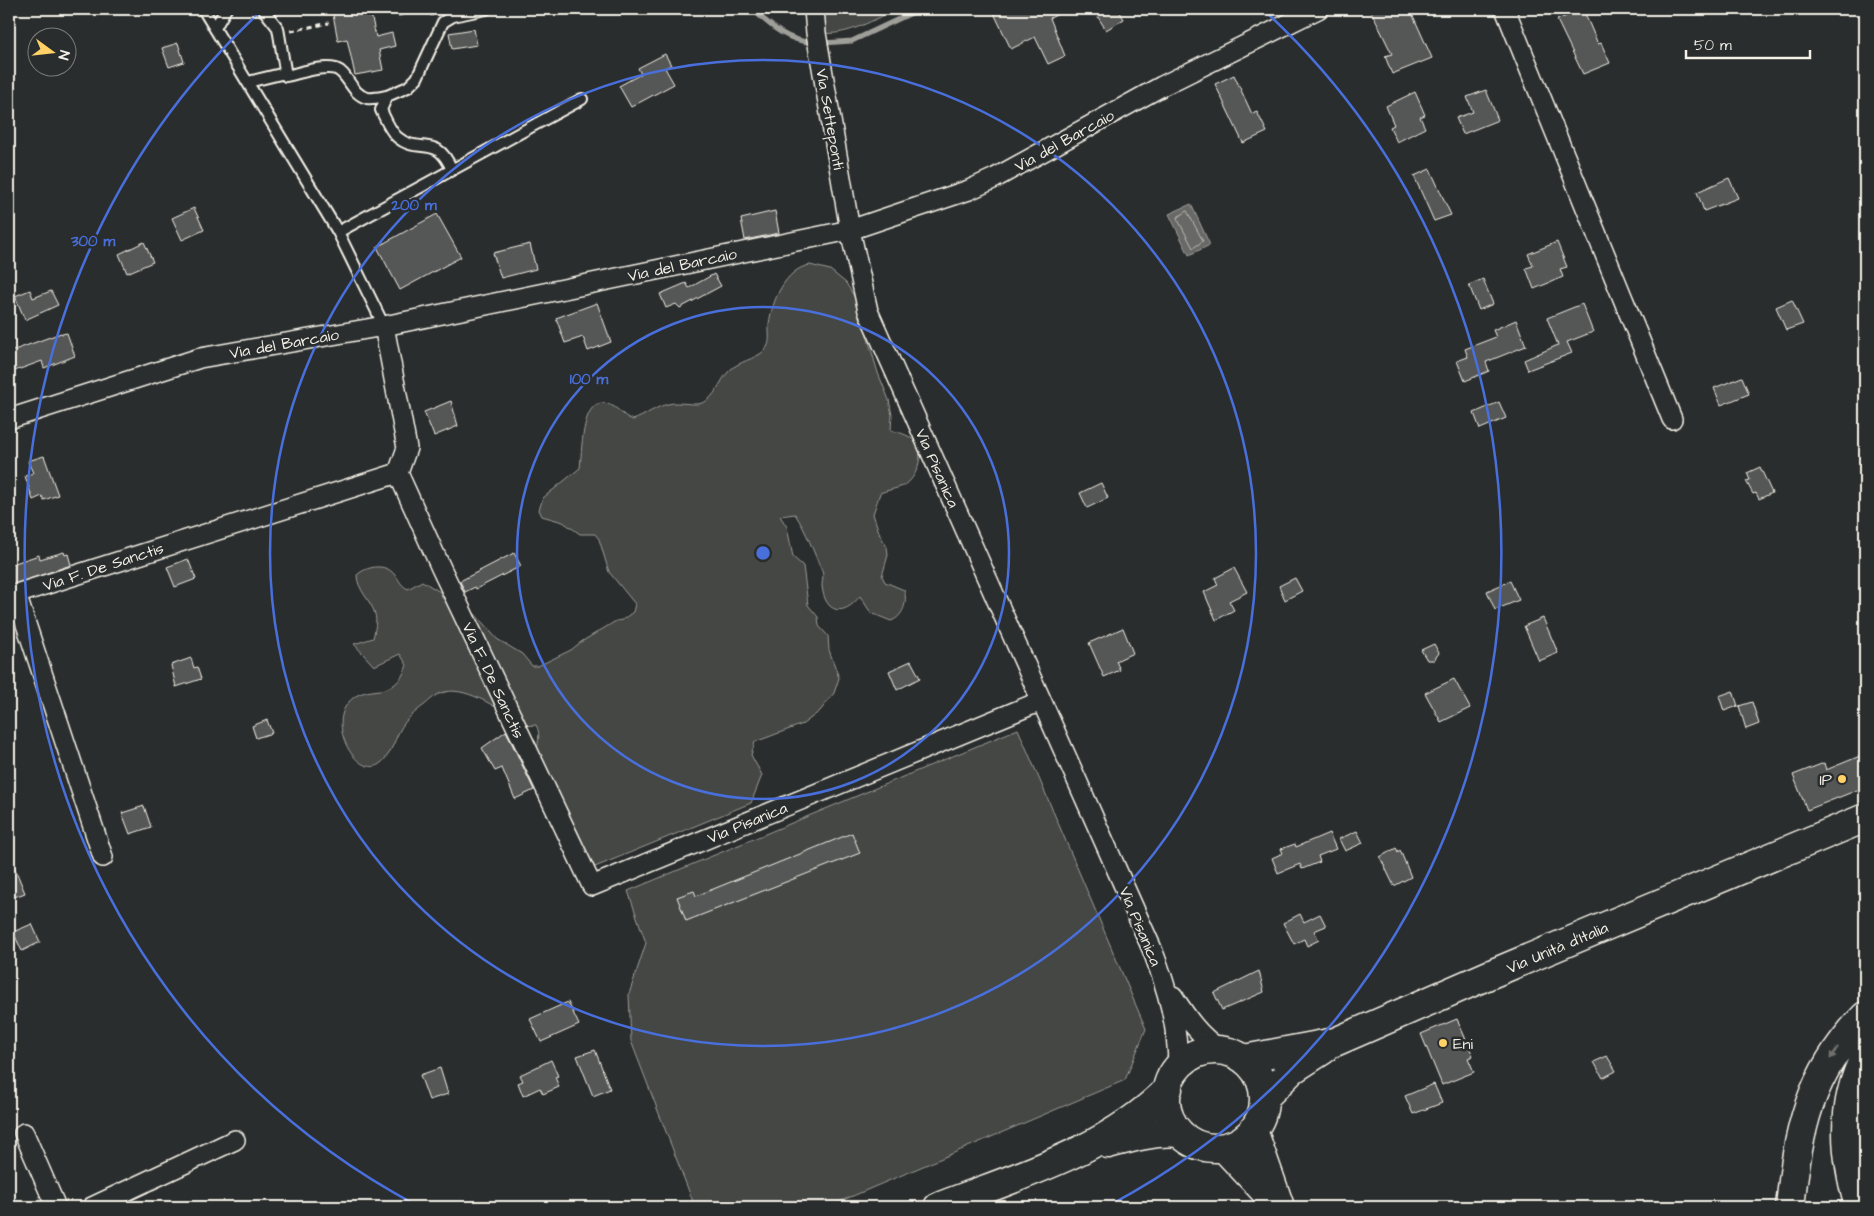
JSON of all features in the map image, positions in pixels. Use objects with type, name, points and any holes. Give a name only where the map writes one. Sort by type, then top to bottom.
[{"type":"main road","name":"Via Unità d'Italia","points":[[1232,1055],[1335,1042],[1491,974],[1865,818]]},
{"type":"main road","points":[[1790,1207],[1798,1141],[1814,1091],[1837,1048],[1865,1016]]},
{"type":"main road","points":[[1264,1098],[1292,1070],[1335,1042]]},
{"type":"main road","points":[[1078,1152],[1138,1116],[1173,1078],[1198,1054],[1232,1055],[1261,1080],[1264,1098],[1260,1120],[1253,1130],[1240,1142],[1224,1148],[1200,1146],[1180,1133],[1170,1117],[1166,1098],[1173,1078]]},
{"type":"main road","points":[[1859,1207],[1847,1152],[1846,1130],[1853,1085],[1865,1056]]},
{"type":"main road","points":[[1865,1078],[1857,1106],[1854,1132],[1858,1170],[1865,1198]]},
{"type":"main road","points":[[1253,1130],[1279,1207]]},
{"type":"main road","points":[[938,1207],[1078,1152],[1140,1135],[1165,1132],[1180,1133]]},
{"type":"main road","points":[[1224,1148],[1279,1207]]},
{"type":"street","name":"Via Setteponti","points":[[814,9],[816,33],[850,230]]},
{"type":"street","name":"Via del Barcaio","points":[[9,419],[200,358],[384,326],[850,230],[969,190],[995,178],[1162,86],[1318,9]]},
{"type":"street","points":[[1505,9],[1672,419]]},
{"type":"street","name":"Via Pisanica","points":[[850,230],[868,311],[1167,987],[1192,1026],[1206,1041],[1232,1055]]},
{"type":"street","points":[[384,326],[407,448],[398,473]]},
{"type":"street","name":"Via F. De Sanctis","points":[[103,857],[16,594],[398,473],[592,886]]},
{"type":"street","name":"Via Pisanica","points":[[592,886],[1041,701]]},
{"type":"street","name":"Via Pisanica","points":[[1167,987],[1178,1042],[1173,1078]]},
{"type":"street","points":[[24,1133],[56,1207]]},
{"type":"street","points":[[92,1207],[235,1140]]},
{"type":"lane","points":[[203,9],[338,232],[384,326]]},
{"type":"lane","points":[[215,28],[226,9]]},
{"type":"lane","points":[[263,9],[273,19],[278,34],[285,73]]},
{"type":"lane","points":[[367,98],[387,96],[408,87],[418,78],[443,22],[453,16],[486,9]]},
{"type":"lane","points":[[248,82],[285,73],[286,76],[327,68],[336,69],[341,72],[353,90],[367,98],[381,110],[396,136],[406,143],[441,150],[452,170]]},
{"type":"lane","points":[[381,110],[387,96]]},
{"type":"lane","points":[[338,232],[582,99]]},
{"type":"path","points":[[398,15],[414,10],[431,9],[436,39]]},
{"type":"path","points":[[278,34],[329,23]]},
{"type":"shaded area","points":[[817,9],[897,9],[852,29],[842,32],[823,33]]},
{"type":"shaded area","points":[[810,265],[830,270],[846,283],[857,301],[878,373],[889,400],[892,415],[891,430],[910,437],[915,442],[920,453],[918,466],[912,478],[903,486],[880,493],[873,514],[880,535],[887,547],[888,555],[882,576],[885,582],[904,590],[905,604],[899,616],[891,621],[871,613],[860,596],[848,607],[836,609],[831,607],[824,595],[822,571],[799,521],[795,514],[780,516],[787,527],[793,557],[803,566],[808,605],[818,617],[819,626],[828,636],[829,650],[839,678],[834,693],[820,711],[803,724],[755,742],[751,755],[762,775],[751,803],[595,867],[585,853],[579,835],[545,775],[538,755],[539,732],[536,725],[522,726],[506,714],[475,696],[454,691],[442,693],[433,698],[414,714],[400,730],[389,754],[382,762],[378,765],[370,766],[361,763],[347,747],[343,736],[341,724],[343,713],[348,703],[355,696],[387,688],[395,684],[407,665],[400,654],[374,666],[354,644],[373,638],[376,623],[373,609],[359,585],[357,575],[371,568],[381,567],[390,571],[408,589],[422,581],[440,592],[443,599],[449,603],[475,614],[497,639],[522,654],[532,666],[538,666],[571,650],[616,621],[622,620],[633,612],[635,604],[609,572],[599,539],[595,534],[580,534],[563,522],[542,516],[539,510],[543,498],[580,468],[584,430],[590,411],[596,405],[608,404],[633,420],[668,404],[699,404],[707,401],[733,368],[765,350],[769,341],[769,324],[773,306],[781,287],[793,273]]},
{"type":"shaded area","points":[[1018,729],[1146,1029],[1125,1080],[827,1207],[695,1207],[631,1041],[629,994],[646,943],[628,891]]},
{"type":"water","points":[[1191,204],[1210,245],[1189,255],[1169,214]]},
{"type":"building","points":[[332,9],[370,9],[376,37],[392,33],[395,46],[379,50],[383,70],[355,75],[347,39],[338,41]]},
{"type":"building","points":[[992,9],[1069,9],[1050,18],[1065,56],[1048,64],[1035,37],[1011,49]]},
{"type":"building","points":[[1093,9],[1118,9],[1124,19],[1106,30]]},
{"type":"building","points":[[1370,9],[1410,9],[1432,58],[1392,74],[1385,56],[1392,54]]},
{"type":"building","points":[[1583,9],[1598,44],[1601,43],[1610,63],[1583,74],[1557,20]]},
{"type":"building","points":[[474,29],[477,45],[452,49],[449,33]]},
{"type":"building","points":[[178,43],[184,62],[169,67],[162,48]]},
{"type":"building","points":[[665,54],[671,65],[665,68],[674,84],[631,107],[619,86],[641,74],[638,68]]},
{"type":"building","points":[[1234,75],[1252,114],[1257,112],[1267,132],[1243,143],[1215,84]]},
{"type":"building","points":[[1486,90],[1498,120],[1463,134],[1456,118],[1473,112],[1467,97]]},
{"type":"building","points":[[1415,92],[1425,115],[1420,117],[1425,128],[1397,142],[1390,127],[1394,125],[1386,106]]},
{"type":"building","points":[[1430,169],[1451,215],[1434,221],[1414,176]]},
{"type":"building","points":[[1729,178],[1738,198],[1704,211],[1697,192]]},
{"type":"building","points":[[194,208],[204,230],[182,240],[172,218]]},
{"type":"building","points":[[775,211],[779,233],[745,240],[741,219]]},
{"type":"building","points":[[437,214],[461,257],[400,290],[377,247]]},
{"type":"building","points":[[144,242],[153,262],[127,273],[119,254]]},
{"type":"building","points":[[1557,242],[1567,267],[1560,269],[1563,277],[1534,289],[1526,268],[1533,266],[1528,254]]},
{"type":"building","points":[[530,244],[536,269],[501,278],[493,253]]},
{"type":"building","points":[[714,274],[721,286],[680,308],[676,304],[666,308],[660,294],[686,283],[689,288]]},
{"type":"building","points":[[1483,279],[1493,304],[1479,310],[1469,285]]},
{"type":"building","points":[[30,290],[33,298],[51,291],[58,305],[25,320],[15,296]]},
{"type":"building","points":[[1792,300],[1803,324],[1786,330],[1776,307]]},
{"type":"building","points":[[597,303],[611,342],[588,351],[583,337],[565,343],[556,318]]},
{"type":"building","points":[[1582,304],[1593,332],[1567,342],[1572,353],[1528,370],[1524,360],[1558,345],[1547,318]]},
{"type":"building","points":[[1516,320],[1526,346],[1486,362],[1489,371],[1465,381],[1457,361],[1468,357],[1465,349],[1496,337],[1493,330]]},
{"type":"building","points":[[61,333],[67,333],[75,356],[44,368],[42,361],[9,373],[9,352]]},
{"type":"building","points":[[1742,377],[1749,394],[1721,405],[1714,388]]},
{"type":"building","points":[[451,401],[458,426],[434,436],[424,412]]},
{"type":"building","points":[[1499,402],[1506,418],[1480,429],[1474,413]]},
{"type":"building","points":[[44,456],[58,495],[44,500],[42,496],[33,500],[25,476],[33,473],[28,461]]},
{"type":"building","points":[[1760,467],[1772,493],[1759,499],[1756,493],[1753,494],[1746,481],[1750,480],[1747,473]]},
{"type":"building","points":[[1101,483],[1108,498],[1087,508],[1080,493]]},
{"type":"building","points":[[64,552],[65,555],[68,554],[71,565],[9,586],[9,565],[39,555],[40,559]]},
{"type":"building","points":[[514,553],[521,566],[476,589],[475,587],[465,592],[460,581]]},
{"type":"building","points":[[188,559],[196,579],[175,587],[167,567]]},
{"type":"building","points":[[1234,568],[1247,592],[1229,601],[1234,610],[1216,620],[1204,592],[1218,585],[1215,578]]},
{"type":"building","points":[[1295,578],[1302,591],[1285,600],[1279,586]]},
{"type":"building","points":[[1510,581],[1519,600],[1495,610],[1487,591]]},
{"type":"building","points":[[1543,618],[1558,653],[1539,661],[1524,626]]},
{"type":"building","points":[[1123,628],[1133,653],[1116,661],[1120,670],[1104,677],[1089,643]]},
{"type":"building","points":[[1434,644],[1439,653],[1434,660],[1427,660],[1421,650]]},
{"type":"building","points":[[191,658],[194,668],[197,667],[201,679],[176,687],[171,665]]},
{"type":"building","points":[[911,661],[920,678],[897,690],[889,671]]},
{"type":"building","points":[[1454,679],[1470,708],[1441,722],[1425,693]]},
{"type":"building","points":[[1733,691],[1738,706],[1724,711],[1719,696]]},
{"type":"building","points":[[1752,702],[1759,724],[1746,729],[1739,706]]},
{"type":"building","points":[[267,720],[272,733],[256,738],[252,726]]},
{"type":"building","points":[[506,731],[534,790],[515,799],[502,768],[495,771],[482,748]]},
{"type":"building","points":[[1865,754],[1865,787],[1807,810],[1793,775],[1824,763],[1826,770]]},
{"type":"building","points":[[144,806],[151,827],[130,834],[122,813]]},
{"type":"building","points":[[1357,831],[1363,843],[1345,851],[1339,839]]},
{"type":"building","points":[[852,833],[860,853],[686,921],[677,897],[694,891],[696,896]]},
{"type":"building","points":[[1329,833],[1336,849],[1318,856],[1320,862],[1302,869],[1300,864],[1278,873],[1272,858],[1283,853],[1281,849],[1295,844],[1296,847]]},
{"type":"building","points":[[1396,848],[1398,852],[1400,850],[1411,877],[1394,886],[1380,857]]},
{"type":"building","points":[[9,854],[25,893],[9,899]]},
{"type":"building","points":[[1300,914],[1304,922],[1320,914],[1326,926],[1314,931],[1319,940],[1307,946],[1304,939],[1294,944],[1283,923]]},
{"type":"building","points":[[32,924],[40,942],[22,951],[13,932]]},
{"type":"building","points":[[1259,971],[1264,992],[1222,1010],[1214,993]]},
{"type":"building","points":[[568,1002],[579,1025],[541,1042],[530,1019]]},
{"type":"building","points":[[1457,1019],[1473,1056],[1468,1058],[1474,1072],[1442,1085],[1421,1034]]},
{"type":"building","points":[[595,1050],[610,1089],[593,1096],[577,1056]]},
{"type":"building","points":[[1607,1056],[1616,1071],[1603,1078],[1594,1062]]},
{"type":"building","points":[[551,1060],[558,1076],[555,1077],[559,1087],[543,1094],[540,1088],[523,1096],[518,1083],[523,1081],[520,1075]]},
{"type":"building","points":[[440,1068],[448,1094],[429,1100],[420,1075]]},
{"type":"building","points":[[1434,1084],[1442,1103],[1413,1114],[1405,1096]]},
{"type":"waterway","points":[[752,9],[780,32],[804,42],[814,43]]},
{"type":"waterway","points":[[823,43],[852,41],[920,9]]},
{"type":"place","name":"IP","points":[[1842,779]]},
{"type":"place","name":"Eni","points":[[1443,1043]]}]
